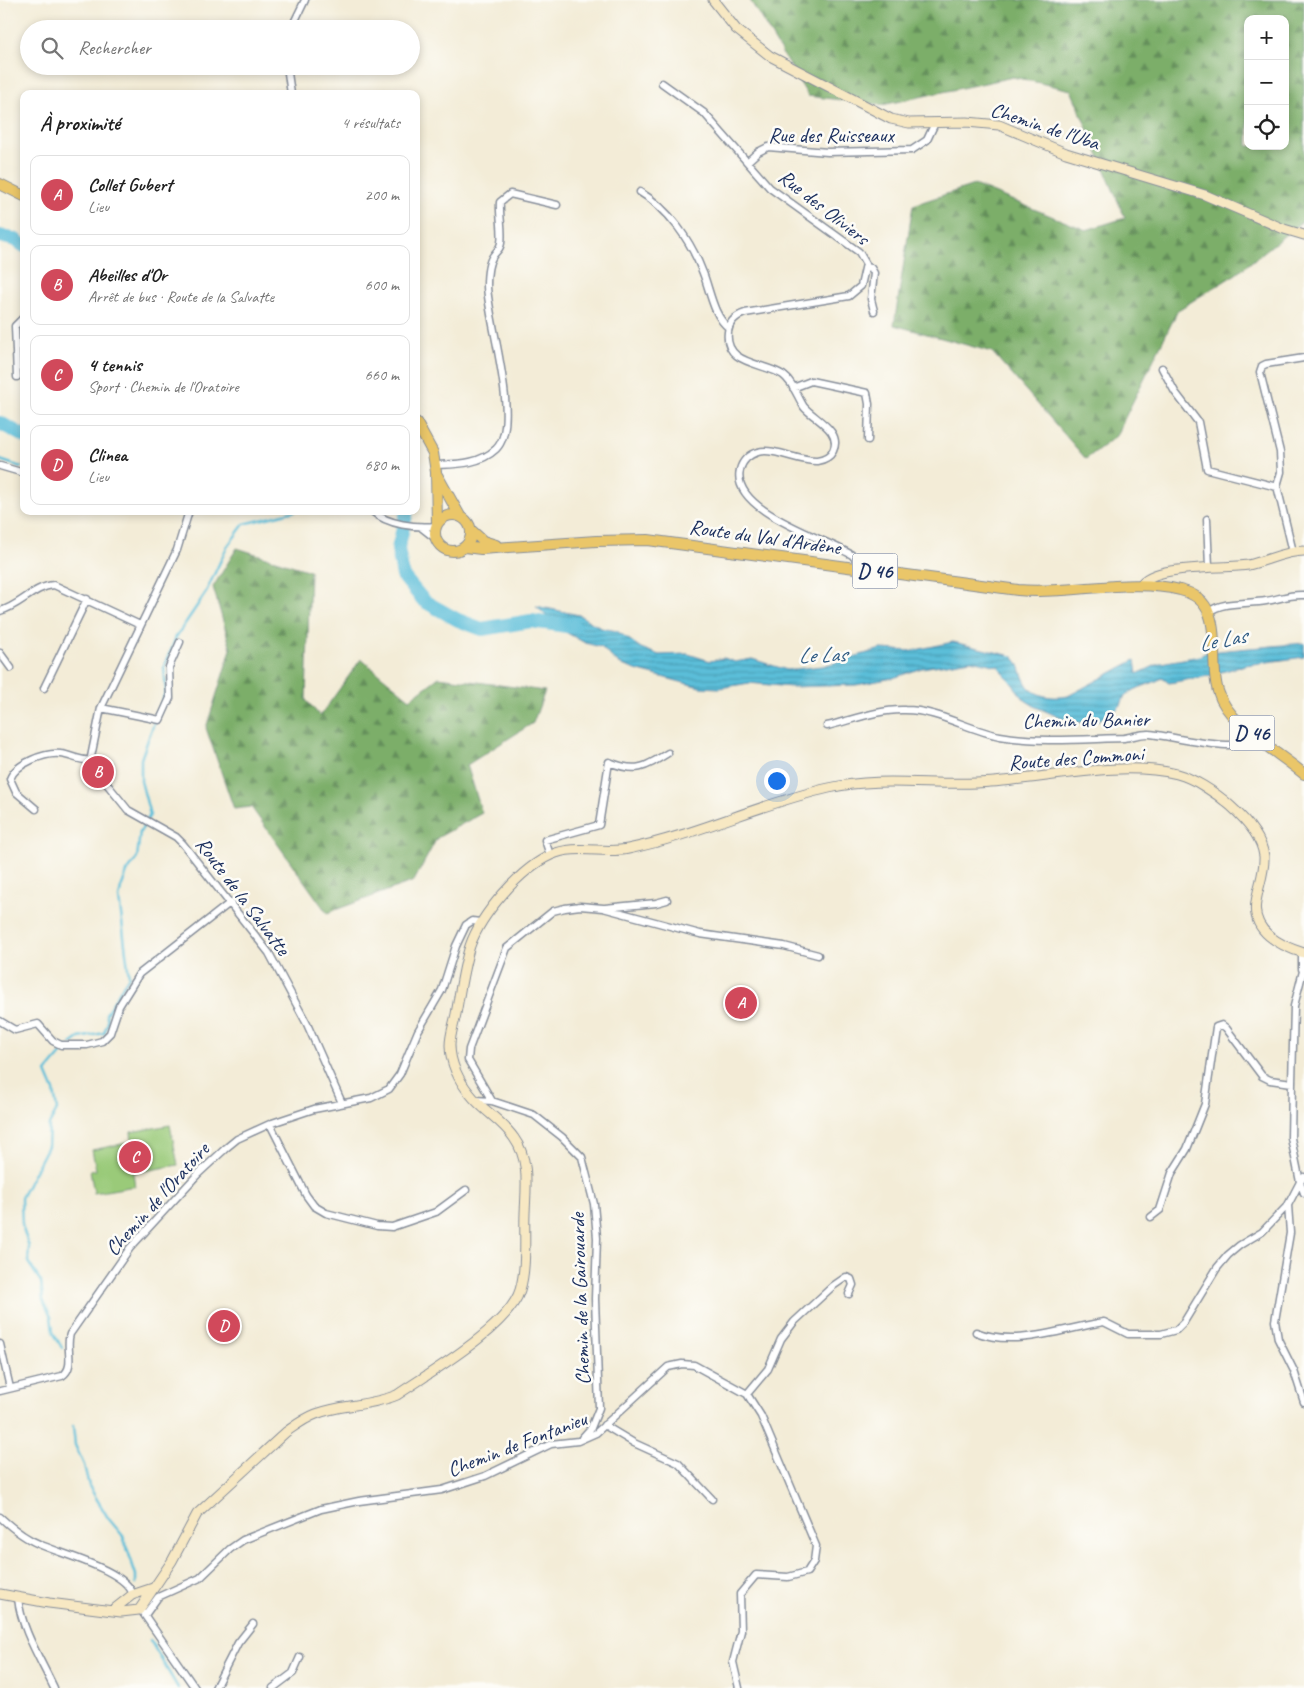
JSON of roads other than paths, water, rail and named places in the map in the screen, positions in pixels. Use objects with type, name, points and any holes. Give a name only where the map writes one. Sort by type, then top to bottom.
[{"type":"main road","points":[[0,184],[20,194]]},
{"type":"main road","points":[[420,428],[429,442],[435,469],[436,540],[439,545],[448,551],[454,552],[465,547],[470,540],[471,530],[465,519],[460,516],[450,515],[437,525]]},
{"type":"main road","points":[[435,469],[460,516]]},
{"type":"main road","name":"Route du Val d'Ardène","points":[[471,530],[483,541],[499,546]]},
{"type":"main road","name":"Route du Val d'Ardène","points":[[465,547],[648,540],[1028,591],[1141,585],[1186,591],[1199,600],[1209,612],[1214,626],[1215,681],[1221,699],[1238,724],[1257,738]]},
{"type":"main road","name":"D 46","points":[[1257,738],[1304,774]]},
{"type":"street","points":[[296,20],[305,0]]},
{"type":"street","name":"Chemin de l'Uba","points":[[713,0],[742,35],[776,59],[891,118],[905,123],[985,122],[1008,128],[1066,153],[1205,195],[1284,229],[1304,235]]},
{"type":"street","points":[[288,75],[290,90]]},
{"type":"street","name":"Rue des Oliviers","points":[[662,83],[704,113],[747,162],[780,195],[859,252],[866,266],[861,286],[849,296],[745,313],[736,317],[729,328]]},
{"type":"street","name":"Rue des Ruisseaux","points":[[747,162],[758,152],[768,147],[835,152],[912,150],[926,140],[935,123]]},
{"type":"street","points":[[640,192],[666,214],[684,236],[701,268],[719,316],[729,328],[728,341],[736,356],[779,373],[793,388],[808,411],[831,432],[835,440],[832,453],[826,459],[813,461],[758,452],[748,457],[742,464],[739,476],[741,485],[752,499],[772,517],[852,555],[856,560],[857,569]]},
{"type":"street","points":[[435,469],[467,464],[488,455],[497,448],[507,425],[502,373],[487,285],[492,257],[499,250],[501,242],[500,202],[510,194],[557,205]]},
{"type":"street","points":[[866,266],[874,272],[871,299],[874,311]]},
{"type":"street","points":[[17,378],[15,326],[20,322]]},
{"type":"street","points":[[1293,552],[1277,487],[1281,472],[1280,452],[1260,370],[1266,364],[1304,358]]},
{"type":"street","points":[[1162,368],[1175,392],[1198,422],[1207,469],[1277,487]]},
{"type":"street","points":[[793,388],[811,381],[867,393],[869,401],[868,440]]},
{"type":"street","points":[[0,466],[20,472]]},
{"type":"street","points":[[36,809],[13,788],[10,780],[14,771],[27,763],[58,754],[82,760],[92,760],[101,708],[177,550],[188,515]]},
{"type":"street","points":[[378,515],[383,519],[419,527],[437,525]]},
{"type":"street","points":[[1207,518],[1209,567]]},
{"type":"street","points":[[419,527],[436,540]]},
{"type":"street","points":[[1141,585],[1147,578],[1156,575],[1209,567],[1248,565],[1293,552],[1304,551]]},
{"type":"street","points":[[0,611],[15,606],[36,591],[51,585],[58,586],[87,599],[140,625]]},
{"type":"street","points":[[1209,612],[1218,607],[1266,601],[1289,595],[1304,596]]},
{"type":"street","points":[[44,688],[87,599]]},
{"type":"street","points":[[101,708],[160,720],[170,698],[169,667],[180,642]]},
{"type":"street","points":[[0,653],[11,668]]},
{"type":"street","name":"Chemin du Banier","points":[[827,726],[875,714],[906,710],[926,713],[994,735],[1016,738],[1070,741],[1128,738],[1149,734],[1202,744],[1248,744],[1257,738]]},
{"type":"street","points":[[0,1594],[121,1612],[140,1609],[172,1561],[197,1514],[286,1432],[300,1421],[318,1413],[377,1402],[397,1395],[495,1325],[515,1302],[523,1275],[526,1178],[524,1156],[515,1138],[501,1122],[474,1100],[462,1084],[454,1064],[450,1044],[467,956],[480,922],[509,888],[550,855],[546,840],[598,826],[609,762],[624,768],[643,768],[668,753]]},
{"type":"street","name":"Route de la Salvatte","points":[[92,760],[94,768],[128,810],[180,840],[257,936],[291,991],[342,1102]]},
{"type":"street","name":"Route des Commoni","points":[[550,855],[564,851],[624,850],[657,842],[732,816],[826,788],[862,783],[980,783],[1139,769],[1175,774],[1199,782],[1214,791],[1257,837],[1261,844],[1264,862],[1256,903],[1256,918],[1260,928],[1268,934],[1303,952]]},
{"type":"street","points":[[603,908],[667,900]]},
{"type":"street","points":[[0,1021],[15,1030],[38,1024],[53,1041],[65,1046],[98,1043],[107,1037],[113,1028],[119,1006],[139,974],[231,902]]},
{"type":"street","points":[[492,1101],[468,1060],[469,1049],[507,948],[553,911],[580,906],[603,908],[700,934],[784,946],[818,955]]},
{"type":"street","points":[[342,1102],[371,1098],[389,1089],[396,1081],[418,1031],[442,990],[456,946],[466,925],[472,921],[480,922]]},
{"type":"street","points":[[1303,952],[1303,971],[1294,1006],[1291,1138],[1304,1193]]},
{"type":"street","points":[[1152,1217],[1160,1210],[1172,1173],[1186,1152],[1206,1100],[1216,1027],[1220,1025],[1226,1028],[1262,1076],[1270,1080],[1292,1083]]},
{"type":"street","name":"Chemin de la Gairouarde","points":[[474,1100],[492,1101],[534,1116],[562,1137],[582,1157],[594,1204],[597,1238],[595,1299],[599,1408],[591,1428],[578,1441]]},
{"type":"street","name":"Chemin de l'Oratoire","points":[[0,1391],[66,1374],[70,1367],[67,1346],[70,1334],[130,1248],[198,1174],[226,1148],[237,1139],[270,1124],[342,1102]]},
{"type":"street","points":[[270,1124],[306,1195],[314,1206],[326,1213],[377,1226],[392,1227],[436,1212],[466,1190]]},
{"type":"street","points":[[976,1332],[1005,1336],[1032,1336],[1064,1332],[1104,1322],[1128,1334],[1162,1334],[1172,1332],[1184,1322],[1217,1268],[1228,1255],[1245,1241],[1262,1232],[1288,1205],[1302,1180]]},
{"type":"street","points":[[1288,1205],[1290,1229],[1275,1321],[1278,1339],[1294,1371],[1304,1402]]},
{"type":"street","points":[[747,1394],[768,1369],[781,1339],[794,1322],[832,1286],[846,1277],[851,1279],[853,1285],[849,1294]]},
{"type":"street","points":[[0,1344],[10,1388]]},
{"type":"street","name":"Chemin de Fontanieu","points":[[140,1609],[158,1597],[200,1578],[230,1549],[243,1540],[321,1509],[359,1501],[442,1490],[485,1476],[552,1444],[578,1441],[596,1433],[668,1367],[682,1364],[694,1365],[747,1394],[761,1416],[816,1546],[814,1561],[808,1572],[788,1577],[756,1576],[740,1594],[741,1631],[733,1662],[739,1688]]},
{"type":"street","points":[[604,1425],[634,1443],[678,1463],[712,1498]]},
{"type":"street","points":[[0,1517],[34,1542],[96,1565],[126,1584],[132,1597]]},
{"type":"street","points":[[113,1610],[132,1597],[154,1588]]},
{"type":"street","points":[[132,1597],[127,1606],[140,1609],[195,1688]]},
{"type":"street","points":[[132,1597],[142,1598],[140,1609]]},
{"type":"street","points":[[18,1598],[19,1609],[54,1688]]},
{"type":"street","points":[[215,1688],[238,1643],[254,1624]]},
{"type":"street","points":[[273,1688],[293,1673],[300,1657]]},
{"type":"water","points":[[536,606],[579,615],[601,628],[617,631],[641,648],[659,655],[688,654],[710,661],[724,658],[735,662],[752,659],[787,670],[823,666],[881,649],[911,651],[953,642],[1012,656],[1019,665],[1028,686],[1038,694],[1050,697],[1068,696],[1135,660],[1137,674],[1161,663],[1200,656],[1207,652],[1304,643],[1304,657],[1245,665],[1208,676],[1169,683],[1162,678],[1131,692],[1115,711],[1090,724],[1066,720],[1036,707],[1025,700],[998,666],[971,660],[922,668],[893,678],[856,685],[791,687],[749,683],[720,688],[700,687],[619,664],[601,647],[585,643],[560,629]]},
{"type":"waterway","points":[[0,236],[16,240],[20,243]]},
{"type":"waterway","name":"Le Las","points":[[0,423],[20,434]]},
{"type":"waterway","points":[[0,460],[20,467]]},
{"type":"waterway","points":[[71,1044],[79,1038],[104,1033],[108,1022],[106,1014],[129,976],[119,898],[127,872],[137,858],[140,832],[150,815],[141,781],[141,759],[166,690],[164,667],[176,637],[205,594],[227,547],[244,524],[279,515]]},
{"type":"waterway","name":"Le Las","points":[[406,515],[398,549],[403,576],[424,601],[458,620],[482,629],[531,621],[574,627]]},
{"type":"waterway","points":[[62,1348],[53,1332],[51,1317],[43,1300],[41,1282],[28,1262],[29,1247],[22,1225],[21,1198],[48,1146],[49,1125],[57,1110],[54,1091],[46,1072],[67,1047]]},
{"type":"waterway","points":[[73,1426],[75,1445],[84,1465],[89,1486],[108,1518],[123,1536],[136,1575],[136,1584]]},
{"type":"waterway","points":[[150,1640],[178,1688]]},
{"type":"place","name":"Abeilles d'Or","points":[[98,772]]},
{"type":"place","name":"Collet Gubert","points":[[741,1003]]},
{"type":"place","name":"4 tennis","points":[[135,1157]]},
{"type":"place","name":"Clinea","points":[[224,1326]]}]
